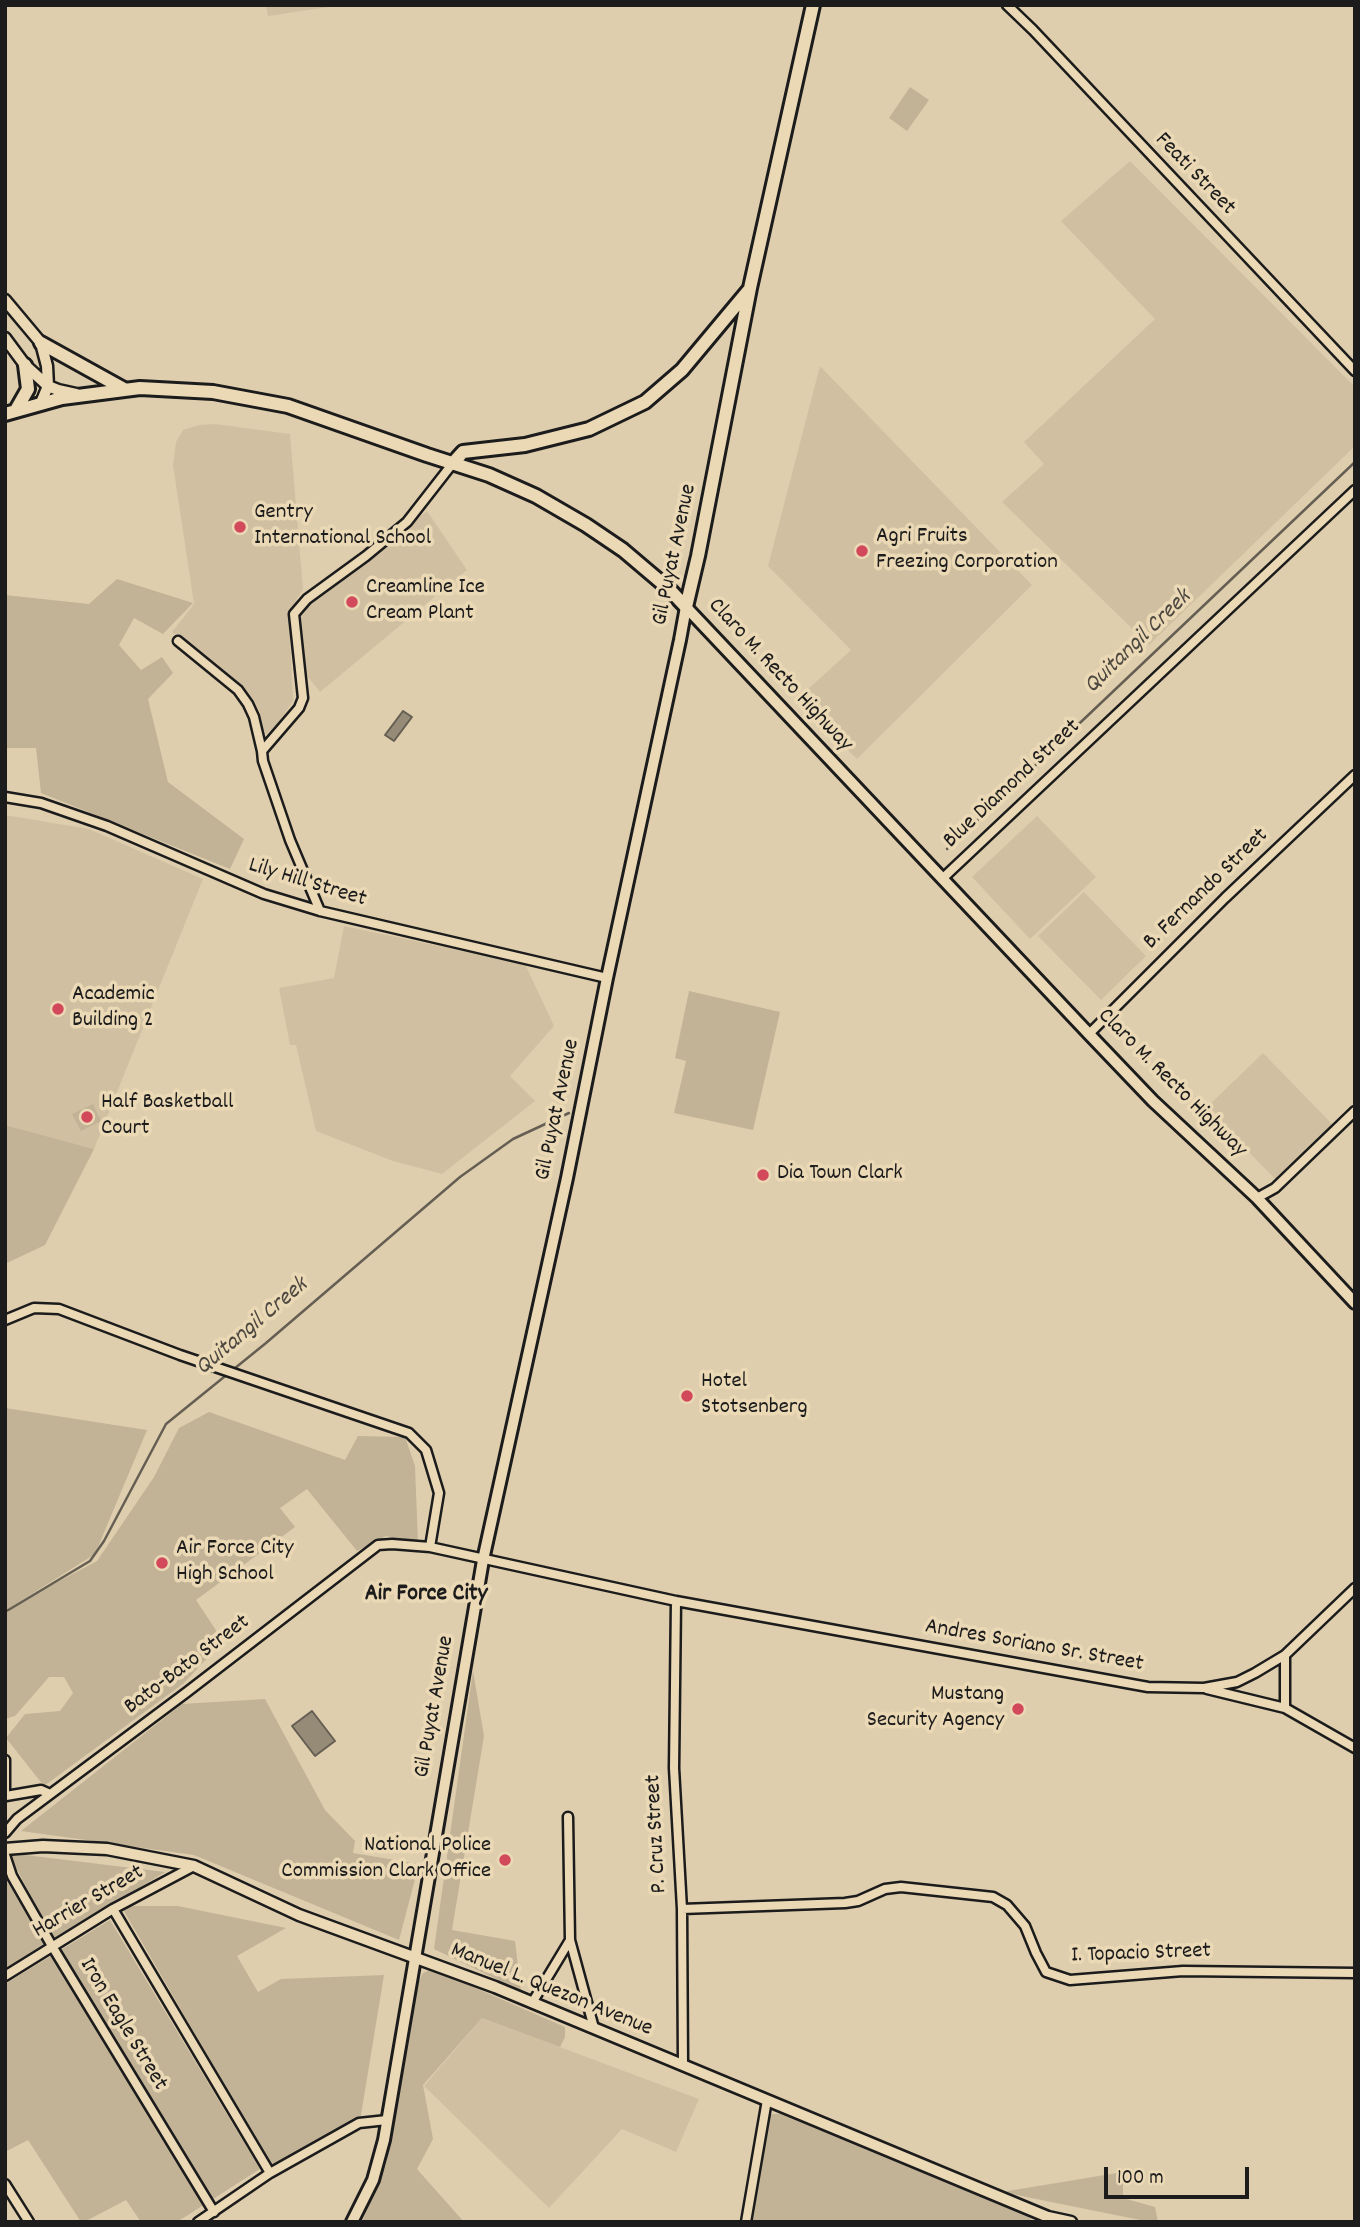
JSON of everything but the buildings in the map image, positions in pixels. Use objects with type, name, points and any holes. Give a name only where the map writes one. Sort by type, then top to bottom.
[{"type":"main road","name":"Gil Puyat Avenue","points":[[352,2222],[373,2180],[387,2120],[483,1560],[567,1178],[698,556],[750,288],[814,5]]},
{"type":"main road","points":[[453,463],[463,452],[525,445],[589,429],[645,402],[682,370],[750,288]]},
{"type":"main road","points":[[41,343],[125,389]]},
{"type":"main road","points":[[11,412],[28,389],[25,365]]},
{"type":"main road","name":"Claro M. Recto Highway","points":[[11,412],[41,403],[125,389],[204,391],[288,406],[522,490],[586,525],[643,566],[686,607],[1153,1101],[1257,1198],[1355,1303]]},
{"type":"street","name":"Feati Street","points":[[1007,5],[1355,370]]},
{"type":"street","points":[[5,300],[41,343],[47,366],[48,386],[41,403]]},
{"type":"street","points":[[5,338],[25,365],[48,386],[82,395]]},
{"type":"street","points":[[262,751],[299,708],[303,698],[295,627],[295,614],[299,606],[398,530],[453,463]]},
{"type":"street","name":"Blue Diamond Street","points":[[942,879],[1355,490]]},
{"type":"street","points":[[178,641],[237,691],[248,704],[254,717],[263,761],[290,841],[320,911]]},
{"type":"street","name":"B. Fernando Street","points":[[1089,1034],[1224,898],[1355,775]]},
{"type":"street","name":"Lily Hill Street","points":[[5,797],[41,803],[107,826],[264,894],[320,911],[607,978]]},
{"type":"street","points":[[1257,1198],[1275,1188],[1355,1111]]},
{"type":"street","points":[[5,1320],[34,1308],[59,1309],[225,1371],[409,1433],[426,1450],[439,1493],[430,1547]]},
{"type":"street","name":"Bato-Bato Street","points":[[5,1833],[17,1819],[378,1545],[430,1547],[483,1560]]},
{"type":"street","name":"Andres Soriano Sr. Street","points":[[483,1560],[676,1601],[1147,1687],[1204,1688],[1237,1682],[1285,1655],[1355,1588]]},
{"type":"street","name":"P. Cruz Street","points":[[676,1601],[674,1768],[682,1909],[683,2064]]},
{"type":"street","points":[[1285,1655],[1285,1708]]},
{"type":"street","points":[[1204,1688],[1285,1708],[1355,1748]]},
{"type":"street","points":[[5,1760],[6,1796],[41,1790],[50,1794]]},
{"type":"street","points":[[568,1817],[570,1940],[594,2028]]},
{"type":"street","name":"Manuel L. Quezon Avenue","points":[[5,1849],[43,1846],[107,1849],[194,1866],[299,1915],[533,2003],[1048,2219],[1071,2222]]},
{"type":"street","name":"Iron Eagle Street","points":[[5,1855],[12,1876],[52,1946],[214,2211]]},
{"type":"street","name":"Harrier Street","points":[[5,1976],[113,1909],[194,1866]]},
{"type":"street","name":"I. Topacio Street","points":[[682,1909],[845,1903],[858,1901],[885,1889],[901,1887],[993,1897],[1007,1905],[1026,1926],[1046,1972],[1070,1980],[1183,1971],[1355,1973]]},
{"type":"street","points":[[113,1909],[270,2173]]},
{"type":"street","points":[[533,2003],[570,1940]]},
{"type":"street","points":[[746,2222],[767,2099]]},
{"type":"street","points":[[198,2222],[270,2173],[359,2123],[387,2120]]},
{"type":"street","points":[[5,2184],[29,2222]]},
{"type":"shaded area","points":[[266,5],[342,5],[268,16]]},
{"type":"shaded area","points":[[910,87],[929,100],[907,131],[889,118]]},
{"type":"shaded area","points":[[1130,161],[1355,387],[1355,446],[1149,645],[1002,502],[1044,464],[1024,442],[1155,319],[1061,221]]},
{"type":"shaded area","points":[[820,366],[1032,585],[857,759],[796,700],[851,650],[768,566]]},
{"type":"shaded area","name":"Gentry International School","points":[[215,424],[290,434],[303,589],[289,612],[293,701],[267,734],[262,734],[260,712],[253,699],[172,632],[194,604],[173,465],[176,442],[183,430]]},
{"type":"shaded area","points":[[427,511],[467,570],[320,692],[308,677],[299,633],[300,612]]},
{"type":"shaded area","points":[[117,579],[193,603],[163,634],[134,618],[119,645],[141,670],[162,657],[173,673],[148,699],[168,782],[244,839],[230,869],[41,793],[36,748],[5,748],[5,595],[89,604]]},
{"type":"shaded area","points":[[403,711],[412,717],[394,741],[385,735]]},
{"type":"shaded area","points":[[5,815],[89,829],[203,879],[94,1149],[5,1125]]},
{"type":"shaded area","points":[[1037,816],[1096,877],[1030,939],[972,877]]},
{"type":"shaded area","points":[[1084,892],[1146,956],[1101,1000],[1038,936]]},
{"type":"shaded area","points":[[344,926],[525,964],[554,1026],[510,1076],[535,1101],[442,1174],[393,1161],[316,1131],[296,1045],[290,1045],[279,988],[334,978]]},
{"type":"shaded area","points":[[689,991],[780,1012],[753,1130],[674,1113],[686,1061],[675,1058]]},
{"type":"shaded area","points":[[1263,1053],[1333,1125],[1276,1180],[1206,1108]]},
{"type":"shaded area","name":"Half Basketball Court","points":[[93,1104],[101,1121],[81,1131],[72,1114]]},
{"type":"shaded area","points":[[5,1125],[94,1149],[45,1245],[7,1263],[5,1261]]},
{"type":"shaded area","points":[[5,1408],[147,1430],[95,1554],[5,1611]]},
{"type":"shaded area","points":[[209,1412],[345,1460],[358,1436],[405,1437],[415,1466],[418,1543],[386,1536],[357,1551],[307,1489],[280,1508],[295,1527],[196,1600],[223,1641],[184,1683],[44,1786],[6,1738],[25,1714],[60,1711],[73,1693],[64,1677],[49,1677],[15,1716],[5,1719],[5,1614],[24,1600],[97,1561],[154,1477],[179,1428]]},
{"type":"shaded area","points":[[473,1671],[484,1736],[452,1930],[515,1941],[521,1991],[434,1949]]},
{"type":"shaded area","points":[[265,1699],[325,1810],[355,1841],[353,1853],[419,1864],[399,1940],[194,1855],[21,1831],[182,1704]]},
{"type":"shaded area","points":[[312,1711],[335,1741],[315,1756],[292,1726]]},
{"type":"shaded area","points":[[9,1853],[165,1872],[53,1941]]},
{"type":"shaded area","points":[[5,1873],[52,1946],[5,1976]]},
{"type":"shaded area","points":[[121,1906],[178,1906],[286,1928],[237,1956],[258,1992],[281,1979],[384,1975],[359,2127],[276,2174]]},
{"type":"shaded area","points":[[110,1920],[260,2169],[177,2222],[141,2222],[126,2200],[81,2222],[28,2140],[5,2152],[5,1984]]},
{"type":"shaded area","points":[[432,1969],[565,2027],[565,2037],[560,2047],[482,2018],[423,2085],[433,2139],[417,2169],[464,2222],[362,2222],[386,2165],[419,1981],[423,1973]]},
{"type":"shaded area","points":[[482,2018],[699,2099],[676,2152],[622,2129],[549,2208],[424,2086]]},
{"type":"shaded area","points":[[780,2114],[1028,2216],[1033,2222],[750,2222],[760,2170],[763,2123],[767,2115]]},
{"type":"shaded area","points":[[1123,2172],[1123,2198],[1155,2207],[1158,2222],[1002,2192]]},
{"type":"waterway","name":"Quitangil Creek","points":[[947,849],[1355,462]]},
{"type":"waterway","name":"Quitangil Creek","points":[[5,1612],[90,1561],[104,1541],[166,1424],[266,1343],[460,1177],[513,1139],[569,1113]]},
{"type":"place","name":"Gentry International School","points":[[240,527]]},
{"type":"place","name":"Agri Fruits Freezing Corporation","points":[[862,551]]},
{"type":"place","name":"Creamline Ice Cream Plant","points":[[352,602]]},
{"type":"place","name":"Academic Building 2","points":[[58,1009]]},
{"type":"place","name":"Half Basketball Court","points":[[87,1117]]},
{"type":"place","name":"Dia Town Clark","points":[[763,1175]]},
{"type":"place","name":"Hotel Stotsenberg","points":[[687,1396]]},
{"type":"place","name":"Air Force City High School","points":[[162,1563]]},
{"type":"place","name":"Mustang Security Agency","points":[[1018,1709]]},
{"type":"place","name":"National Police Commission Clark Office","points":[[505,1860]]},
{"type":"district","name":"Air Force City","points":[[426,1596]]}]
